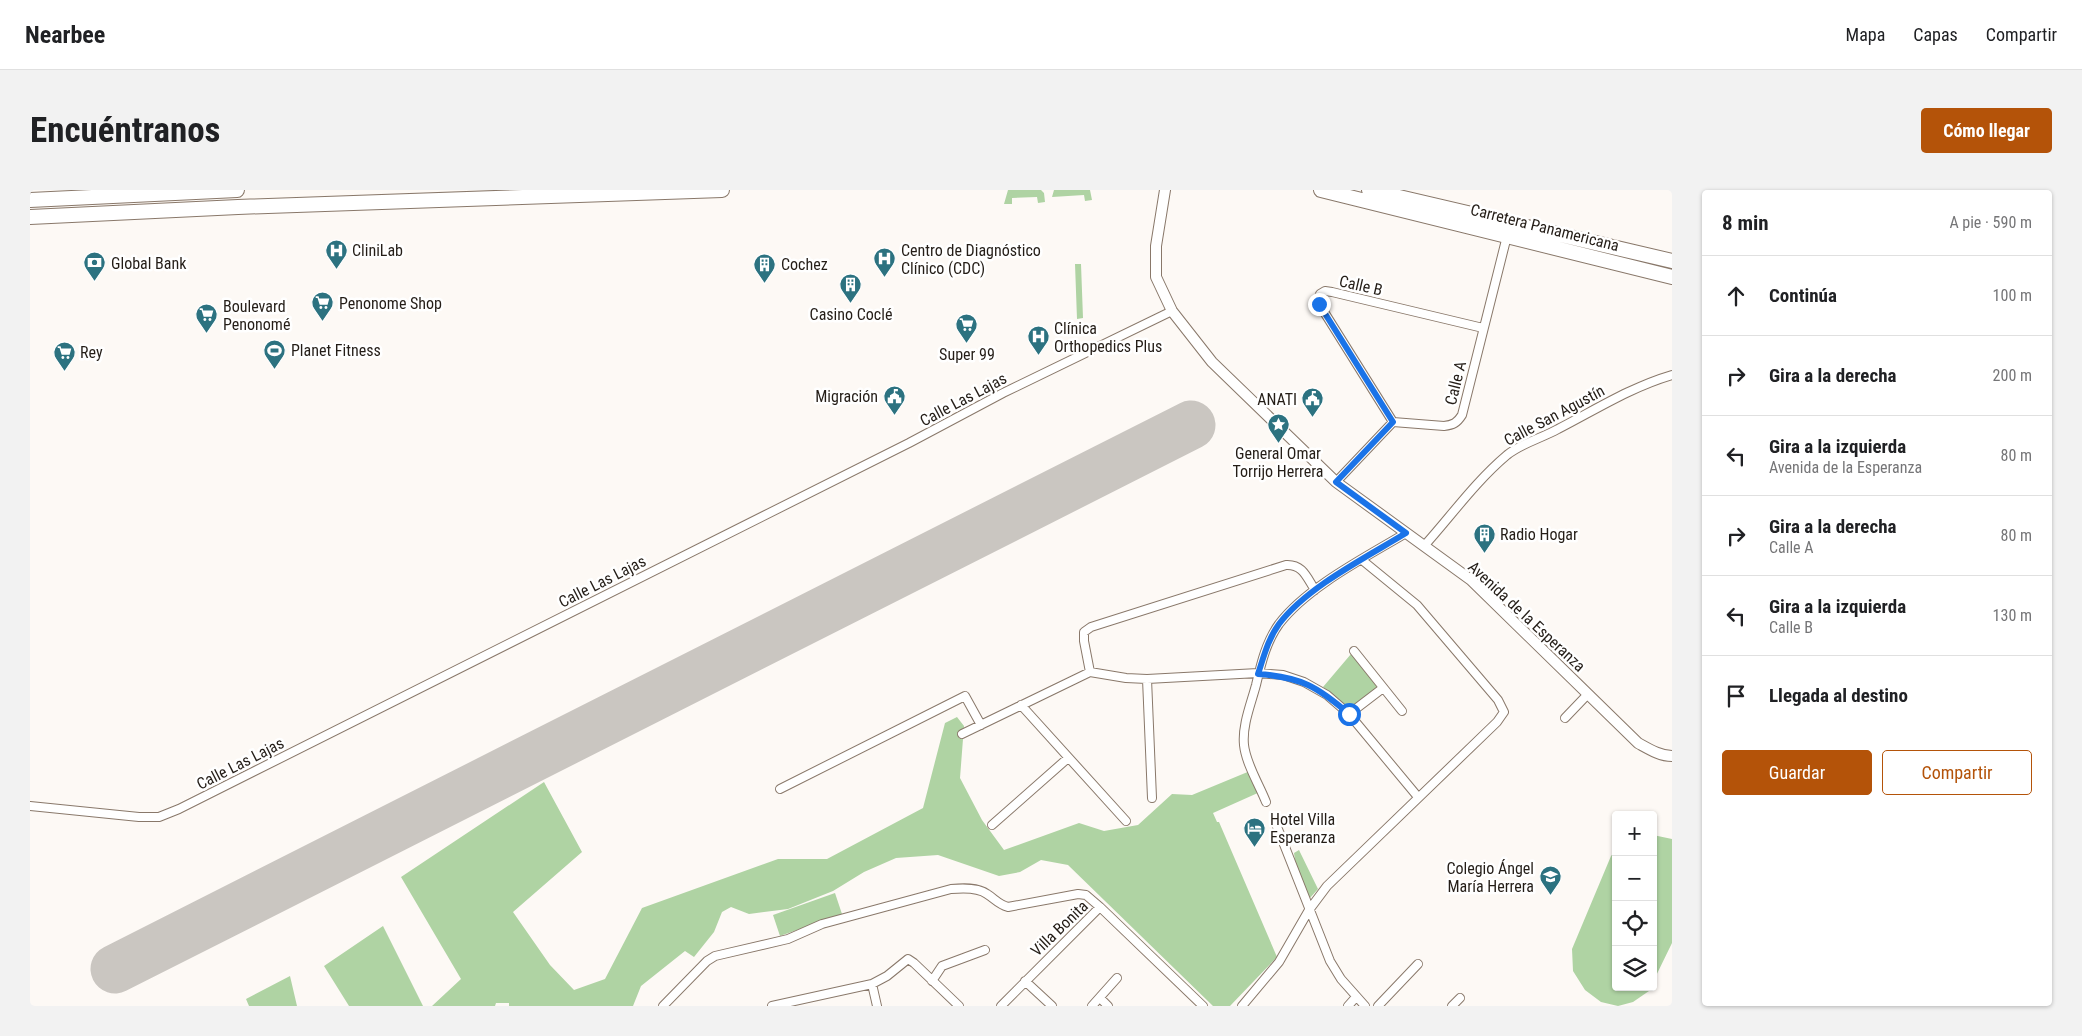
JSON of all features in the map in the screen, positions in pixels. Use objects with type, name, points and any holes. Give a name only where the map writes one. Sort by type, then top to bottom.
[{"type":"highway","points":[[30,217],[216,208],[722,190]]},
{"type":"highway","name":"Carretera Panamericana","points":[[1321,190],[1672,277]]},
{"type":"highway","name":"Carretera Panamericana","points":[[1369,190],[1672,261]]},
{"type":"highway","points":[[30,200],[236,192],[254,207]]},
{"type":"highway","points":[[216,208],[236,192]]},
{"type":"highway","points":[[30,226],[101,214]]},
{"type":"street","name":"Avenida de la Esperanza","points":[[1165,190],[1156,246],[1156,277],[1172,312],[1212,362],[1336,482],[1470,580],[1638,743],[1652,751],[1672,756]]},
{"type":"street","name":"Calle A","points":[[1393,422],[1444,426],[1457,422],[1462,415],[1507,236]]},
{"type":"street","name":"Calle B","points":[[1393,422],[1320,307],[1318,300],[1320,294],[1325,291],[1332,292],[1483,328]]},
{"type":"street","name":"Calle Las Lajas","points":[[30,806],[139,817],[159,816],[179,810],[909,443],[1003,392],[1172,312]]},
{"type":"street","name":"Calle San Agustín","points":[[1424,546],[1487,474],[1508,454],[1558,430],[1599,406],[1648,383],[1672,375]]},
{"type":"street","points":[[1336,482],[1393,422]]},
{"type":"street","points":[[1266,802],[1244,745],[1245,726],[1268,643],[1278,625],[1291,609],[1315,590],[1406,533]]},
{"type":"street","points":[[1242,1006],[1279,962],[1309,910],[1326,886],[1497,722],[1504,712],[1498,700],[1417,605],[1362,560]]},
{"type":"street","points":[[1090,672],[1084,632],[1091,627],[1286,564],[1295,564],[1301,569],[1315,590]]},
{"type":"street","points":[[1354,652],[1402,710]]},
{"type":"street","points":[[962,734],[1090,672],[1126,678],[1147,679],[1258,674],[1282,675],[1304,682],[1327,695],[1349,714],[1418,797]]},
{"type":"street","points":[[1147,679],[1152,798]]},
{"type":"street","points":[[1349,714],[1383,688]]},
{"type":"street","points":[[1565,718],[1588,694]]},
{"type":"street","points":[[780,789],[966,696],[981,725]]},
{"type":"street","points":[[1021,705],[1126,821]]},
{"type":"street","points":[[992,825],[1068,758]]},
{"type":"street","points":[[1274,818],[1330,962],[1340,979],[1365,1006]]},
{"type":"street","points":[[663,1006],[707,961],[715,956],[788,938],[822,924],[950,889],[961,888],[982,891],[998,904],[1008,907],[1078,894],[1086,895],[1100,907]]},
{"type":"street","name":"Villa Bonita","points":[[1001,1006],[1100,907],[1203,1006]]},
{"type":"street","points":[[932,981],[942,966],[985,950]]},
{"type":"street","points":[[772,1006],[872,984],[888,976],[908,959],[959,1006]]},
{"type":"street","points":[[1378,1006],[1418,964]]},
{"type":"street","points":[[1092,1006],[1117,978]]},
{"type":"street","points":[[1025,981],[1052,1006]]},
{"type":"street","points":[[872,984],[877,1006]]},
{"type":"street","points":[[1348,1006],[1356,997]]},
{"type":"street","points":[[1100,998],[1108,1006]]},
{"type":"street","points":[[1452,1006],[1460,998]]},
{"type":"green space","points":[[1008,190],[1041,190],[1044,193],[1045,202],[1038,203],[1037,197],[1012,198],[1012,204],[1004,204]]},
{"type":"green space","points":[[1054,190],[1090,190],[1092,200],[1085,201],[1084,195],[1052,197]]},
{"type":"green space","points":[[1075,264],[1081,264],[1083,318],[1077,319]]},
{"type":"green space","points":[[1351,654],[1378,688],[1350,711],[1323,687]]},
{"type":"green space","points":[[957,717],[964,726],[960,778],[982,820],[1004,850],[1079,823],[1104,831],[1138,825],[1172,794],[1192,795],[1250,771],[1260,792],[1213,813],[1217,822],[1219,822],[1277,957],[1230,1006],[1213,1006],[1068,865],[1041,860],[1020,872],[999,876],[938,855],[896,858],[864,872],[833,891],[788,909],[749,914],[731,907],[722,912],[714,932],[694,957],[685,951],[641,986],[633,1006],[509,1006],[509,1003],[496,1003],[495,1006],[432,1006],[461,979],[401,877],[544,782],[582,852],[513,912],[550,965],[574,990],[605,979],[642,908],[778,859],[827,859],[923,808],[945,723]]},
{"type":"green space","points":[[1657,836],[1672,839],[1672,943],[1657,974]]},
{"type":"green space","points":[[1299,850],[1318,889],[1309,899],[1296,867],[1294,853]]},
{"type":"green space","points":[[1612,855],[1612,991],[1649,991],[1633,1002],[1618,1006],[1601,1002],[1585,990],[1573,971],[1572,949]]},
{"type":"green space","points":[[835,893],[842,914],[780,936],[773,915]]},
{"type":"green space","points":[[383,926],[423,1006],[349,1006],[324,966]]},
{"type":"green space","points":[[290,976],[297,1006],[249,1006],[246,999]]},
{"type":"runway","points":[[115,969],[1191,425]]},
{"type":"place","name":"CliniLab","points":[[336,269]]},
{"type":"place","name":"Centro de Diagnóstico Clínico (CDC)","points":[[885,278]]},
{"type":"place","name":"Global Bank","points":[[95,282]]},
{"type":"place","name":"Cochez","points":[[765,283]]},
{"type":"place","name":"Casino Coclé","points":[[851,304]]},
{"type":"place","name":"Penonome Shop","points":[[323,322]]},
{"type":"place","name":"Boulevard Penonomé","points":[[207,334]]},
{"type":"place","name":"Super 99","points":[[967,344]]},
{"type":"place","name":"Clínica Orthopedics Plus","points":[[1038,356]]},
{"type":"place","name":"Planet Fitness","points":[[275,369]]},
{"type":"place","name":"Rey","points":[[64,371]]},
{"type":"place","name":"Migración","points":[[894,415]]},
{"type":"place","name":"ANATI","points":[[1313,418]]},
{"type":"place","name":"General Omar Torrijo Herrera","points":[[1278,443]]},
{"type":"place","name":"Radio Hogar","points":[[1484,553]]},
{"type":"place","name":"Hotel Villa Esperanza","points":[[1254,847]]},
{"type":"place","name":"Colegio Ángel María Herrera","points":[[1550,896]]},
{"type":"route","points":[[1319,304],[1393,422],[1336,482],[1406,533],[1315,590],[1291,609],[1278,625],[1268,643],[1258,674],[1282,675],[1304,682],[1327,695],[1349,714]]}]
